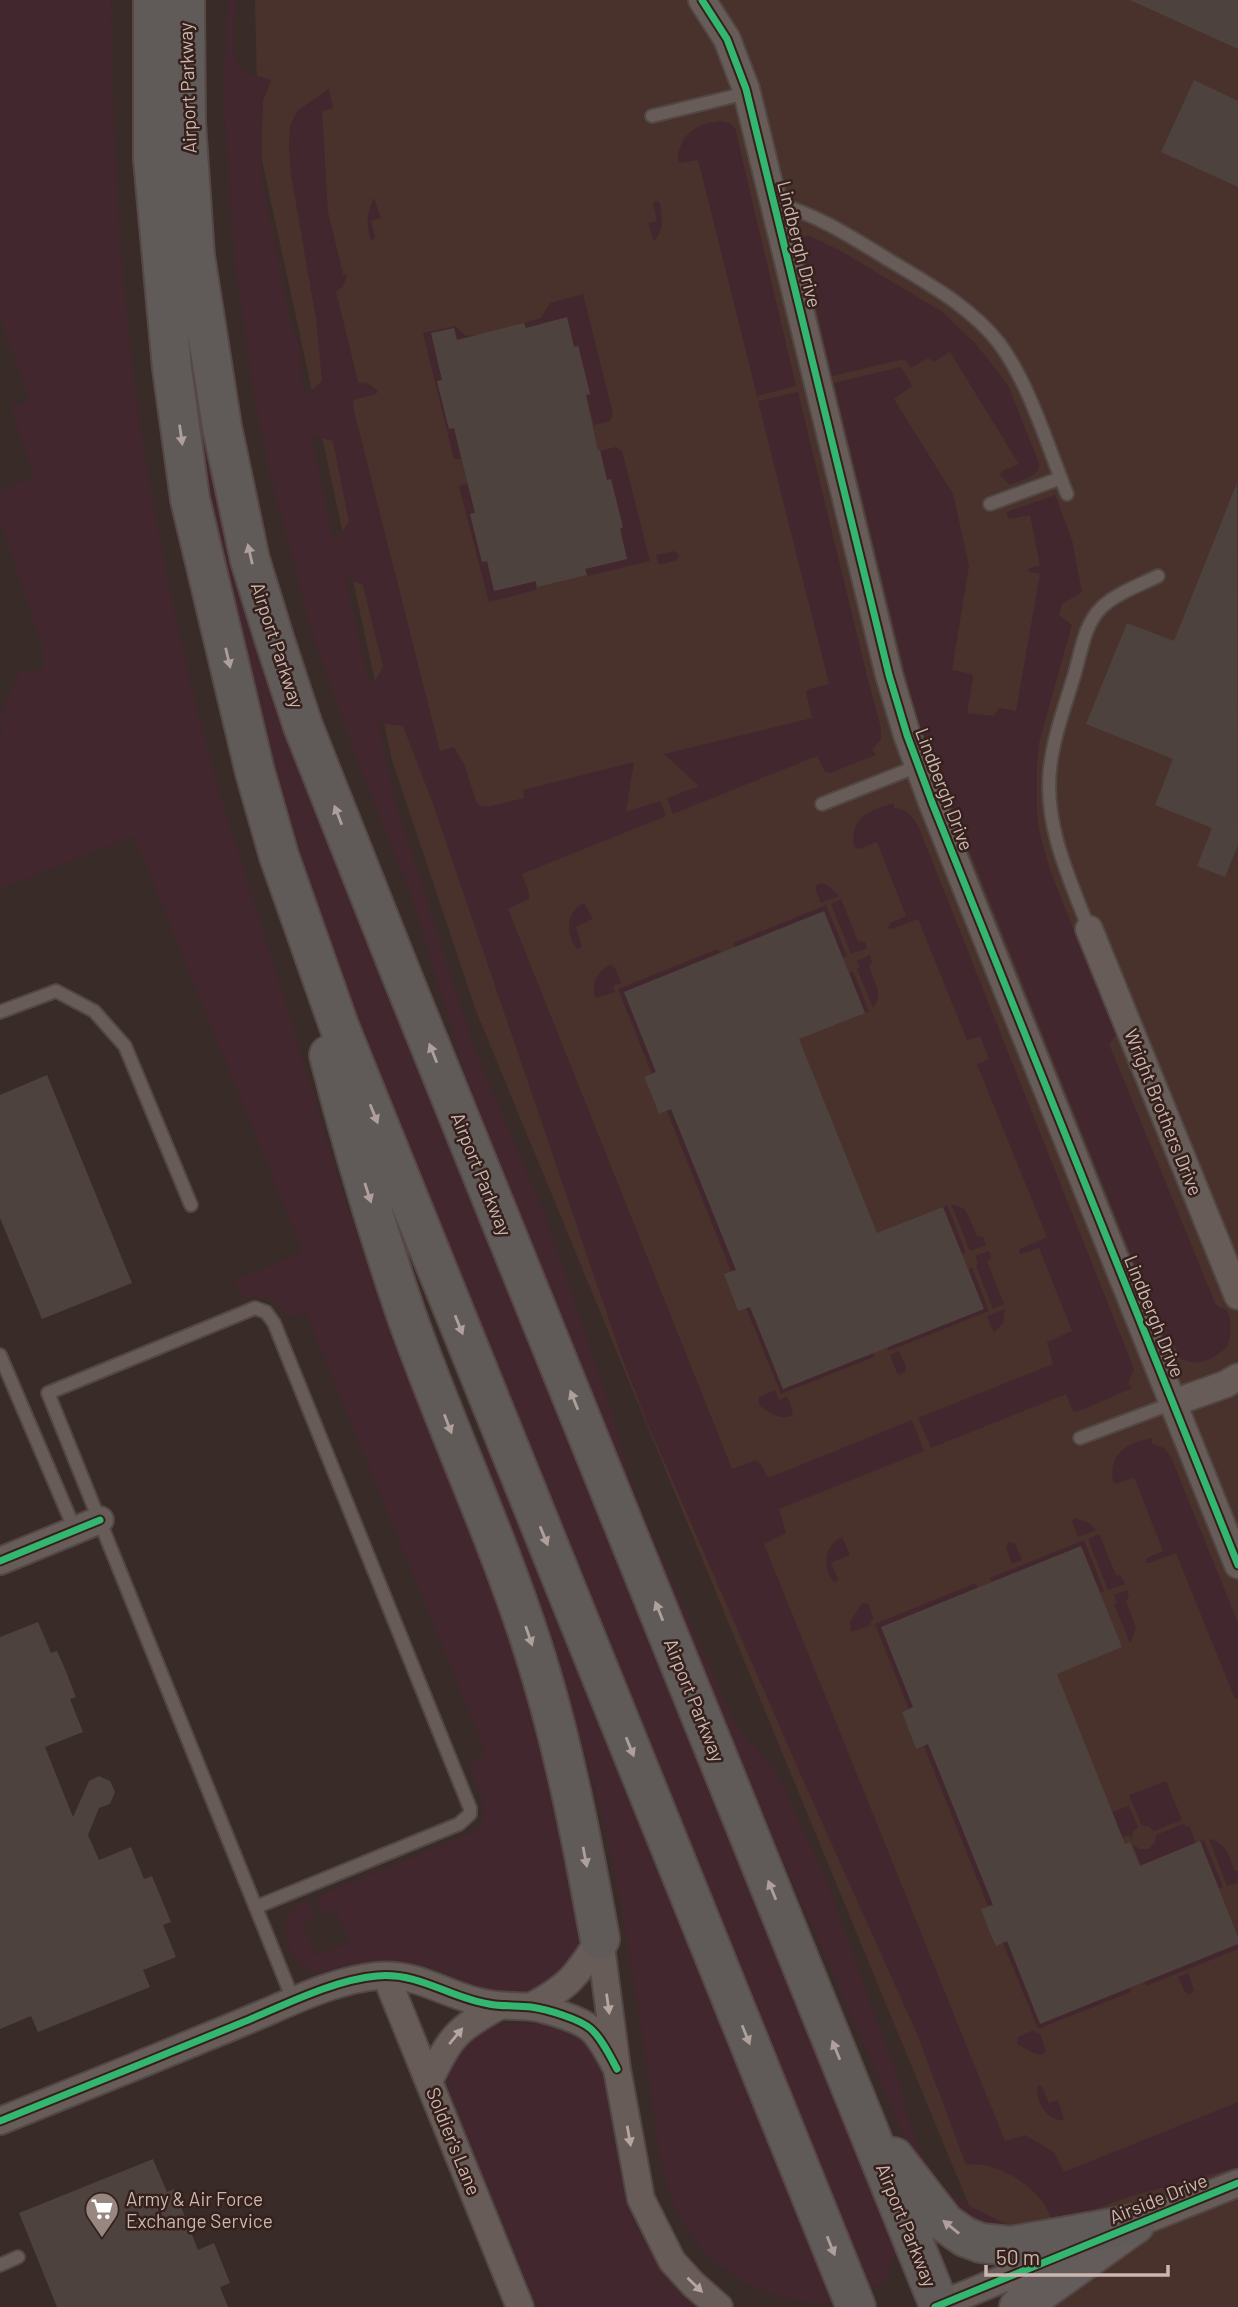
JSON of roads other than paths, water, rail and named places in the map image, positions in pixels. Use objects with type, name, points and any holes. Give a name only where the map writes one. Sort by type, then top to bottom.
[{"type":"highway","points":[[128,0],[130,111],[139,268],[172,368]]},
{"type":"highway","name":"Airport Parkway","points":[[153,0],[153,159],[172,368],[190,499],[255,772],[308,943],[348,1050],[856,2307]]},
{"type":"highway","name":"Airport Parkway","points":[[185,0],[186,123],[195,256],[222,428],[250,560],[303,726],[938,2306]]},
{"type":"highway","points":[[209,0],[205,49],[206,117],[222,428]]},
{"type":"highway","points":[[255,772],[349,1132],[406,1314],[532,1644],[575,1807],[600,1939]]},
{"type":"highway","points":[[862,2113],[933,2209],[965,2237],[981,2243],[1011,2246],[1135,2224]]},
{"type":"highway","points":[[1019,2307],[1135,2224]]},
{"type":"street","name":"Lindbergh Drive","points":[[702,0],[727,39],[747,93],[883,652],[918,766],[1238,1565]]},
{"type":"street","name":"Wright Brothers Drive","points":[[1089,929],[1238,1296]]},
{"type":"street","points":[[1173,1403],[1238,1377]]},
{"type":"street","points":[[0,1561],[88,1525]]},
{"type":"street","points":[[530,2007],[557,1993],[572,1980],[600,1939]]},
{"type":"street","points":[[600,1939],[617,2069],[641,2199],[672,2261],[719,2307]]},
{"type":"street","points":[[0,2121],[294,2002],[355,1980],[386,1976],[405,1976],[484,2004],[530,2007],[568,2018],[590,2028],[617,2069]]},
{"type":"street","name":"Soldier's Lane","points":[[386,1976],[520,2307]]},
{"type":"street","points":[[429,2081],[450,2041],[459,2030],[499,2006]]},
{"type":"street","name":"Airside Drive","points":[[938,2306],[1238,2183]]},
{"type":"lane","points":[[653,116],[747,93]]},
{"type":"lane","points":[[774,203],[796,210],[866,246],[947,296],[985,327],[999,344],[1022,383],[1067,494]]},
{"type":"lane","points":[[990,504],[1061,478]]},
{"type":"lane","points":[[1089,929],[1052,825],[1049,768],[1078,662],[1094,616],[1115,597],[1158,576]]},
{"type":"lane","points":[[822,804],[918,766]]},
{"type":"lane","points":[[0,1012],[56,992],[94,1011],[125,1046],[191,1205]]},
{"type":"lane","points":[[88,1525],[48,1393],[255,1308],[266,1312],[274,1323],[470,1808],[466,1819],[459,1824],[256,1907]]},
{"type":"lane","points":[[0,1355],[88,1525],[256,1907],[294,2002]]},
{"type":"lane","points":[[1080,1438],[1173,1403]]},
{"type":"lane","points":[[0,2265],[18,2257]]},
{"type":"place","name":"Army & Air Force Exchange Service","points":[[102,2239]]}]
